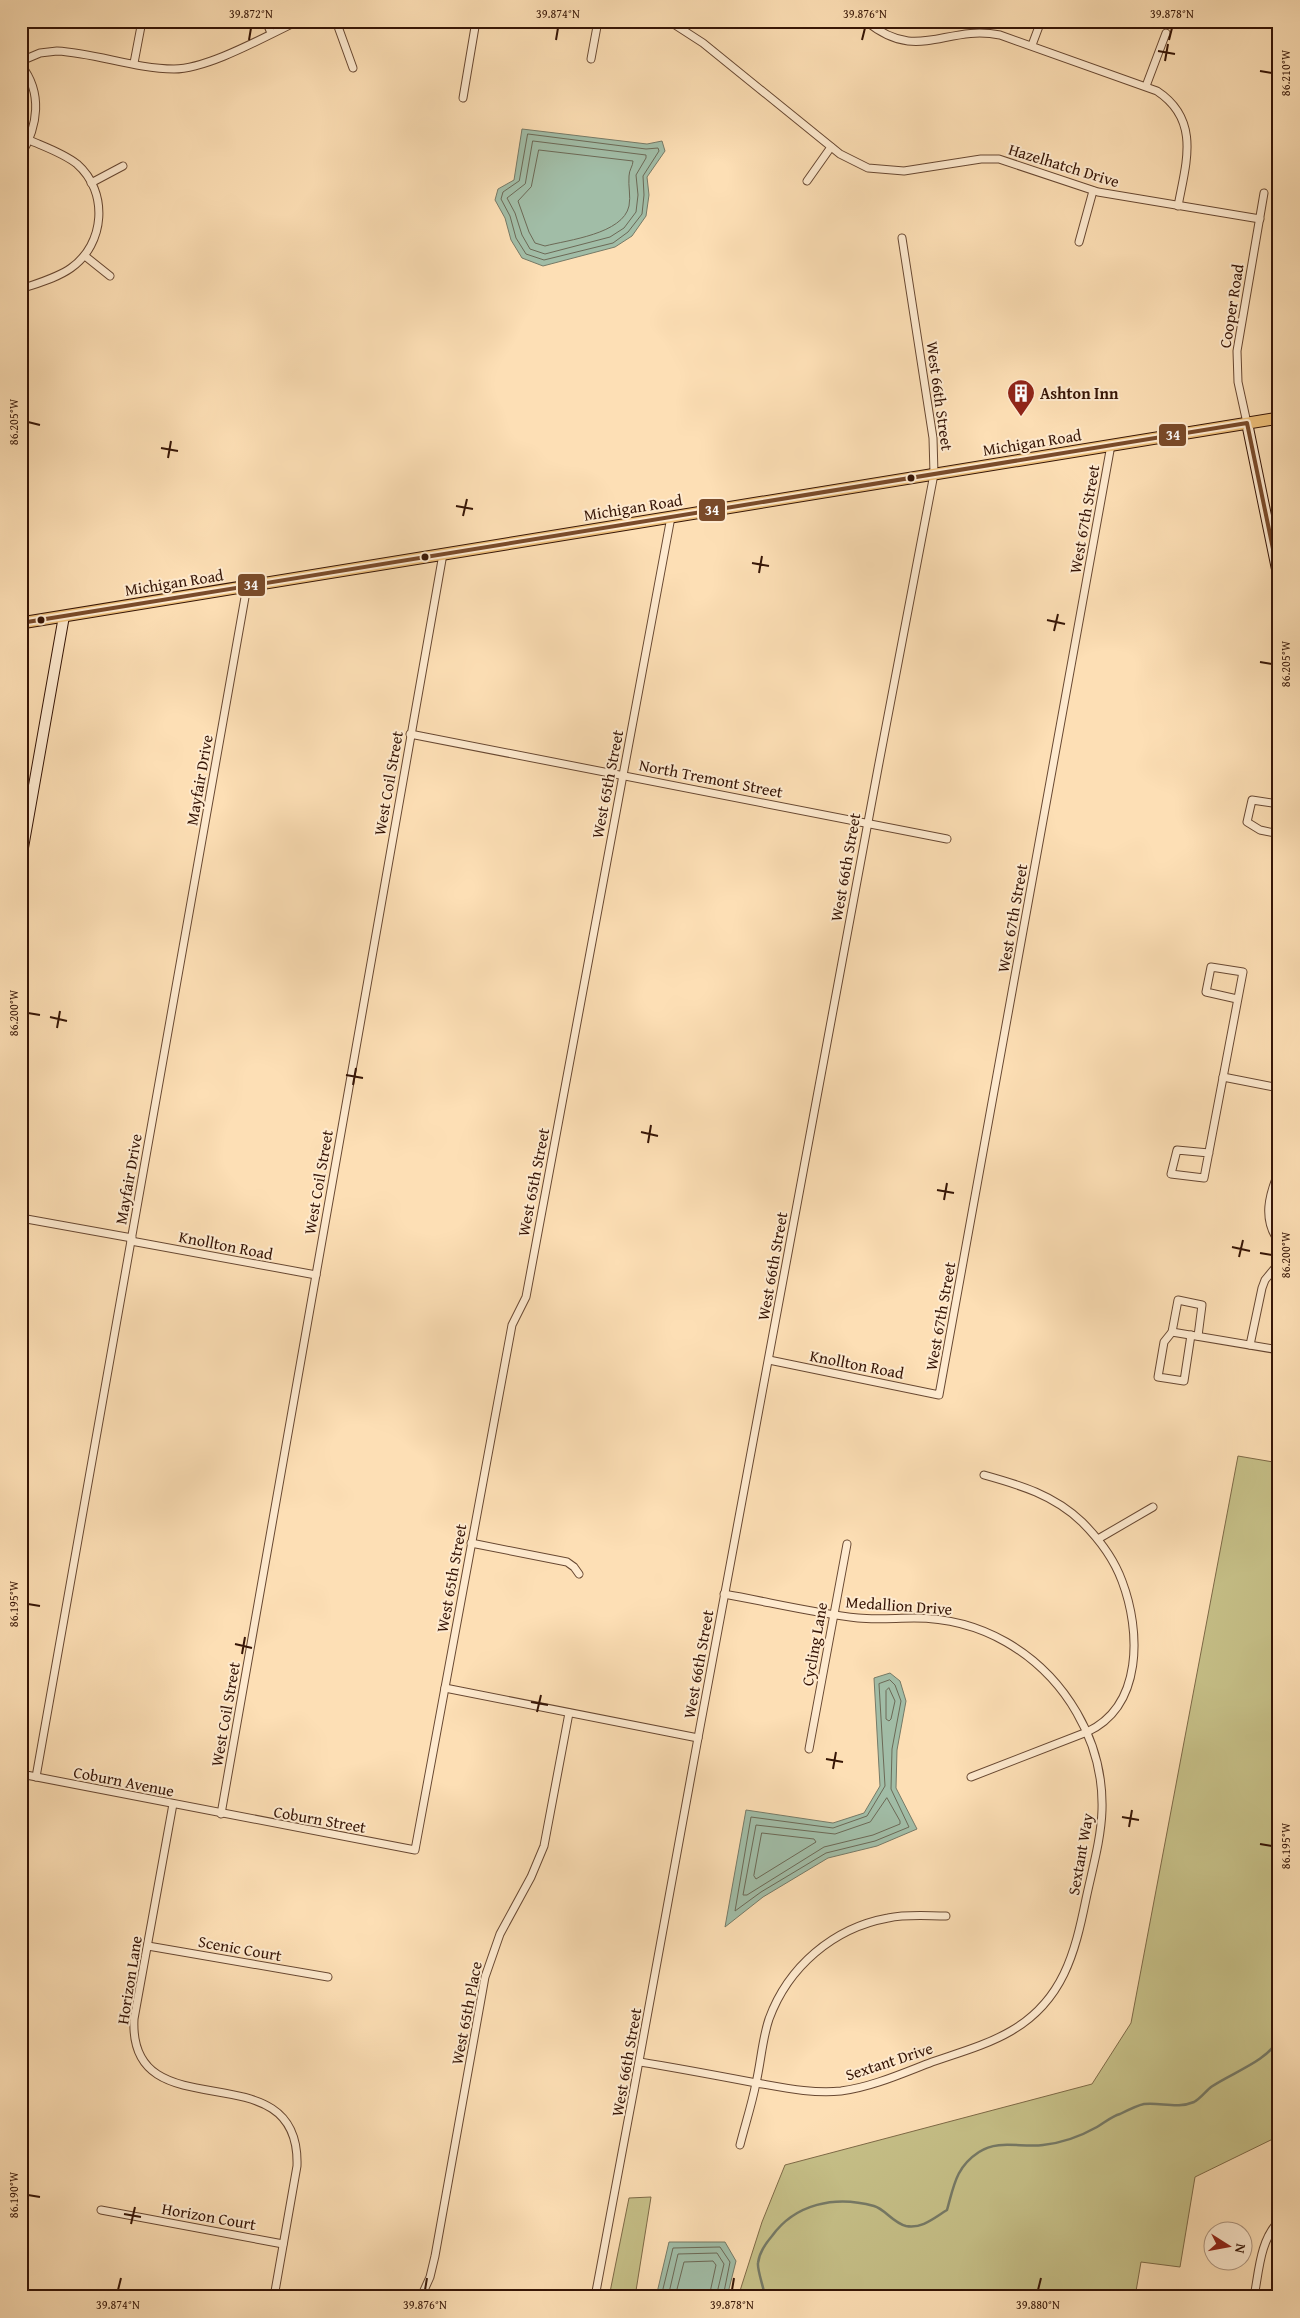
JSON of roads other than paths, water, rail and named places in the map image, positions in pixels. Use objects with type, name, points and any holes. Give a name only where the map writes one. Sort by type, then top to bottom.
[{"type":"main road","name":"Michigan Road","points":[[21,623],[1279,418]]},
{"type":"street","points":[[134,63],[142,21]]},
{"type":"street","points":[[266,21],[271,33]]},
{"type":"street","points":[[21,154],[29,140],[34,125],[36,104],[32,84],[21,63],[40,53],[57,51],[169,69],[188,68],[209,62],[298,21]]},
{"type":"street","points":[[336,21],[353,68]]},
{"type":"street","points":[[463,98],[476,21]]},
{"type":"street","points":[[592,59],[598,21]]},
{"type":"street","name":"Hazelhatch Drive","points":[[669,21],[703,43],[831,148],[857,164],[890,171],[912,170],[981,159],[999,159],[1093,191],[1260,219]]},
{"type":"street","points":[[866,21],[884,35],[905,42],[920,42],[987,33],[1004,36],[1146,86],[1169,100],[1177,108],[1185,125],[1188,148],[1178,206]]},
{"type":"street","points":[[1032,45],[1041,21]]},
{"type":"street","points":[[1146,86],[1166,33]]},
{"type":"street","points":[[21,289],[63,273],[85,256],[92,245],[99,220],[98,203],[91,182],[82,170],[72,160],[29,140]]},
{"type":"street","points":[[807,181],[831,148]]},
{"type":"street","points":[[91,182],[122,166]]},
{"type":"street","points":[[1079,242],[1093,191]]},
{"type":"street","name":"Cooper Road","points":[[1247,423],[1238,382],[1237,351],[1264,193]]},
{"type":"street","name":"West 66th Street","points":[[595,2297],[640,2062],[724,1594],[769,1360],[867,823],[934,474],[930,419],[902,238]]},
{"type":"street","points":[[85,256],[110,276]]},
{"type":"street","points":[[1247,423],[1279,579]]},
{"type":"street","name":"West 67th Street","points":[[940,1395],[1111,446]]},
{"type":"street","name":"West 65th Street","points":[[415,1850],[512,1325],[526,1297],[671,517]]},
{"type":"street","name":"West Coil Street","points":[[221,1814],[443,554]]},
{"type":"street","name":"Mayfair Drive","points":[[36,1777],[247,586]]},
{"type":"street","points":[[21,859],[64,616]]},
{"type":"street","name":"North Tremont Street","points":[[410,734],[948,839]]},
{"type":"street","points":[[1279,804],[1252,800],[1247,822],[1260,830],[1279,834]]},
{"type":"street","points":[[1209,1153],[1177,1150],[1172,1174],[1204,1178],[1209,1153],[1223,1077],[1238,999],[1243,972],[1211,967],[1206,992],[1238,999]]},
{"type":"street","points":[[1223,1077],[1279,1088]]},
{"type":"street","points":[[1279,1171],[1270,1191],[1268,1212],[1273,1234],[1279,1242]]},
{"type":"street","name":"Knollton Road","points":[[21,1218],[316,1275]]},
{"type":"street","points":[[1250,1345],[1262,1288],[1265,1280],[1279,1263]]},
{"type":"street","points":[[1178,1300],[1202,1305],[1184,1381],[1158,1377],[1164,1342],[1172,1332],[1178,1300]]},
{"type":"street","points":[[1172,1332],[1279,1350]]},
{"type":"street","name":"Knollton Road","points":[[769,1360],[940,1395]]},
{"type":"street","points":[[971,1777],[1087,1732],[1104,1721],[1118,1706],[1128,1688],[1133,1659],[1134,1634],[1128,1600],[1115,1564],[1098,1539],[1074,1515],[1046,1496],[1026,1487],[984,1475]]},
{"type":"street","points":[[1098,1539],[1153,1507]]},
{"type":"street","points":[[471,1543],[567,1562],[579,1574]]},
{"type":"street","name":"Cycling Lane","points":[[809,1749],[847,1544]]},
{"type":"street","name":"Medallion Drive","points":[[724,1594],[861,1619],[916,1618],[945,1620],[978,1629],[997,1637],[1022,1652],[1050,1676],[1073,1706],[1087,1732]]},
{"type":"street","points":[[445,1688],[698,1738]]},
{"type":"street","name":"West 65th Place","points":[[421,2297],[430,2277],[435,2256],[484,1977],[500,1934],[531,1878],[544,1846],[569,1713]]},
{"type":"street","name":"Sextant Way","points":[[1062,1980],[1075,1950],[1099,1838],[1102,1812],[1100,1777],[1087,1732]]},
{"type":"street","name":"Coburn Avenue","points":[[21,1774],[221,1814]]},
{"type":"street","name":"Horizon Lane","points":[[173,1804],[134,2027],[139,2052],[146,2063],[158,2075],[177,2084],[249,2098],[260,2102],[280,2116],[292,2134],[296,2146],[297,2166],[274,2297]]},
{"type":"street","name":"Coburn Street","points":[[221,1814],[415,1850]]},
{"type":"street","points":[[740,2146],[767,2029],[774,2009],[790,1980],[815,1952],[842,1934],[873,1921],[906,1916],[946,1916]]},
{"type":"street","name":"Scenic Court","points":[[148,1946],[328,1978]]},
{"type":"street","name":"Sextant Drive","points":[[640,2062],[756,2083],[819,2092],[845,2090],[873,2083],[993,2040],[1013,2030],[1043,2006],[1062,1980]]},
{"type":"street","name":"Horizon Court","points":[[101,2210],[283,2244]]},
{"type":"street","points":[[1254,2297],[1265,2243],[1272,2228],[1279,2221]]},
{"type":"water","points":[[522,129],[647,144],[662,141],[665,151],[647,177],[649,195],[646,216],[632,236],[615,247],[543,266],[522,258],[511,240],[505,218],[495,200],[498,189],[514,180]]},
{"type":"water","points":[[890,1673],[900,1681],[906,1701],[897,1750],[896,1788],[917,1829],[877,1846],[828,1858],[763,1897],[725,1927],[746,1810],[833,1823],[864,1813],[880,1786],[874,1678]]},
{"type":"water","points":[[669,2242],[725,2242],[736,2261],[727,2297],[656,2297]]},
{"type":"waterway","points":[[765,2297],[758,2266],[761,2252],[781,2225],[792,2216],[817,2205],[845,2202],[874,2206],[906,2226],[912,2227],[923,2224],[947,2210],[954,2185],[961,2170],[971,2158],[986,2148],[1002,2145],[1035,2146],[1057,2143],[1071,2139],[1097,2127],[1114,2116],[1142,2105],[1182,2105],[1194,2102],[1211,2087],[1258,2060],[1279,2039]]},
{"type":"place","name":"Ashton Inn","points":[[1021,417]]}]
